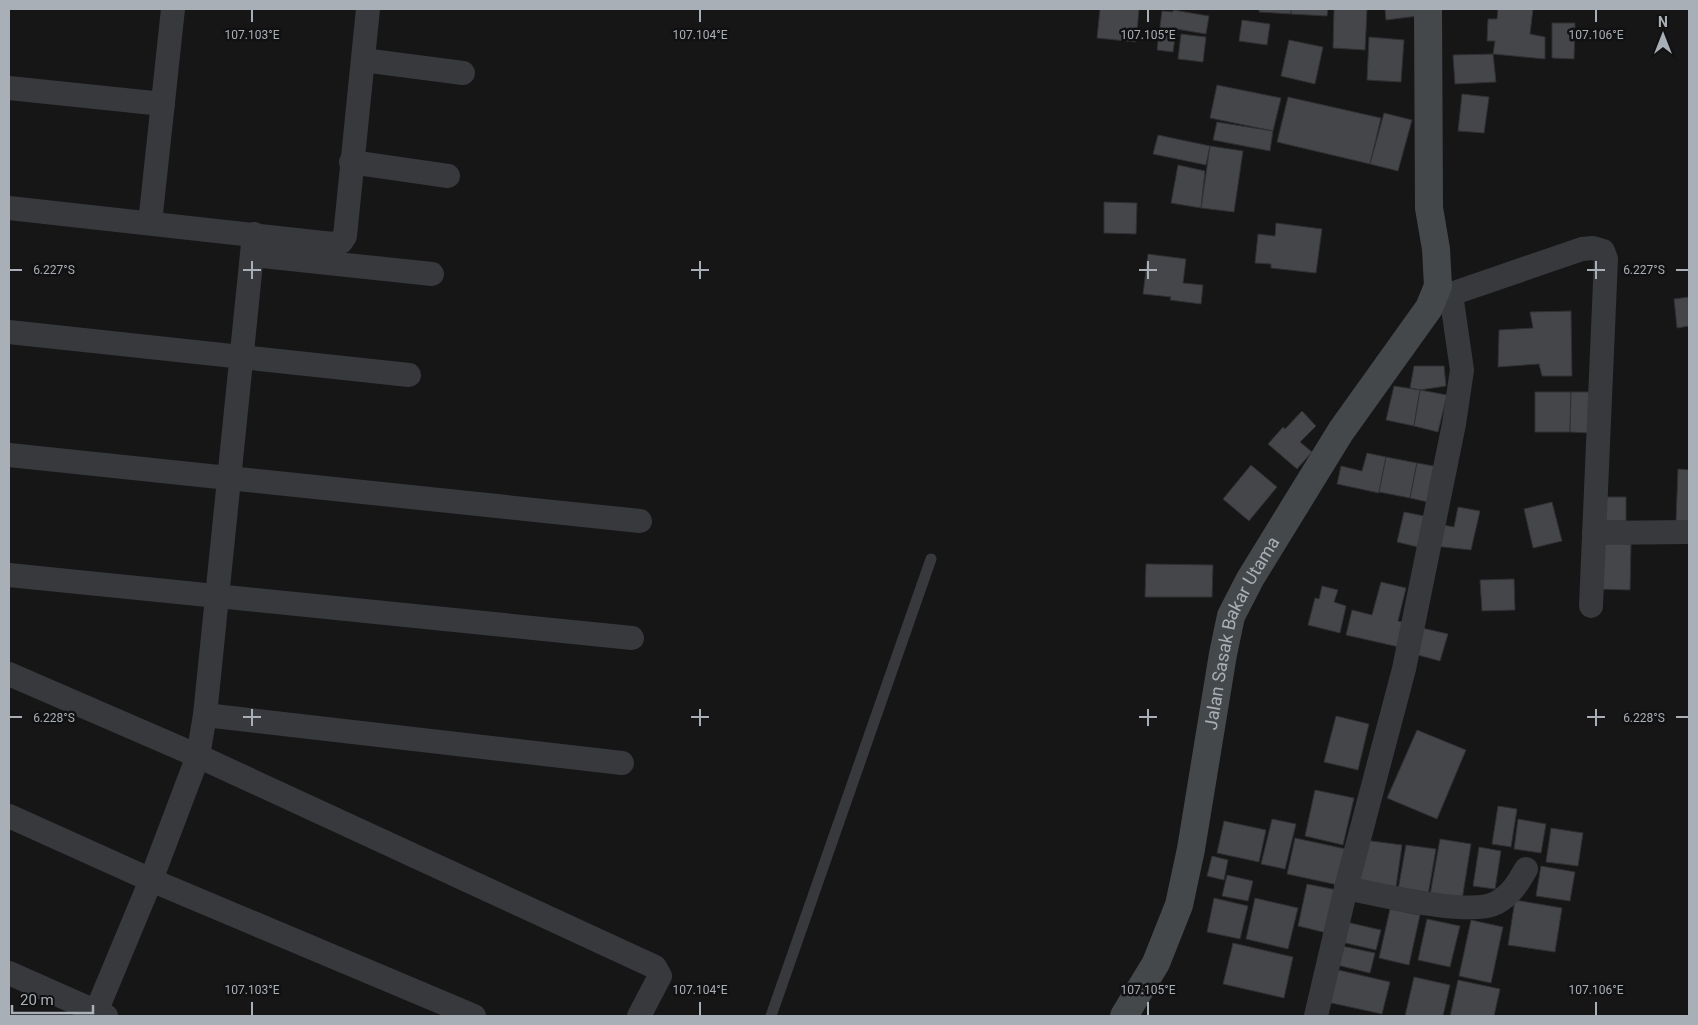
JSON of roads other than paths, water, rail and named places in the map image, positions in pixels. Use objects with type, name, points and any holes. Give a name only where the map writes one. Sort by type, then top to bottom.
[{"type":"main road","points":[[1428,9],[1429,208],[1442,292]]},
{"type":"main road","name":"Jalan Sasak Bakar Utama","points":[[1124,1016],[1156,963],[1179,905],[1191,849],[1231,616],[1250,579],[1341,431],[1442,292]]},
{"type":"street","points":[[150,223],[173,9]]},
{"type":"street","points":[[253,244],[333,244],[341,242],[345,236],[368,9]]},
{"type":"street","points":[[363,60],[463,73]]},
{"type":"street","points":[[9,88],[163,104]]},
{"type":"street","points":[[352,162],[448,176]]},
{"type":"street","points":[[9,208],[150,223],[253,244],[432,274]]},
{"type":"street","points":[[9,973],[101,1014],[198,756],[206,715],[253,244]]},
{"type":"street","points":[[1316,1016],[1346,888],[1404,669],[1454,424],[1462,370],[1442,292],[1582,249],[1593,248],[1603,251],[1606,259],[1590,606]]},
{"type":"street","points":[[9,332],[409,375]]},
{"type":"street","points":[[9,455],[640,521]]},
{"type":"street","points":[[1594,534],[1689,532]]},
{"type":"street","points":[[9,575],[632,638]]},
{"type":"street","points":[[9,674],[198,756],[655,967],[660,974],[639,1016]]},
{"type":"street","points":[[206,715],[622,763]]},
{"type":"street","points":[[9,816],[151,880],[474,1016]]},
{"type":"street","points":[[1346,888],[1429,903],[1484,907],[1495,904],[1514,891],[1526,869]]},
{"type":"lane","points":[[771,1016],[931,558]]}]
